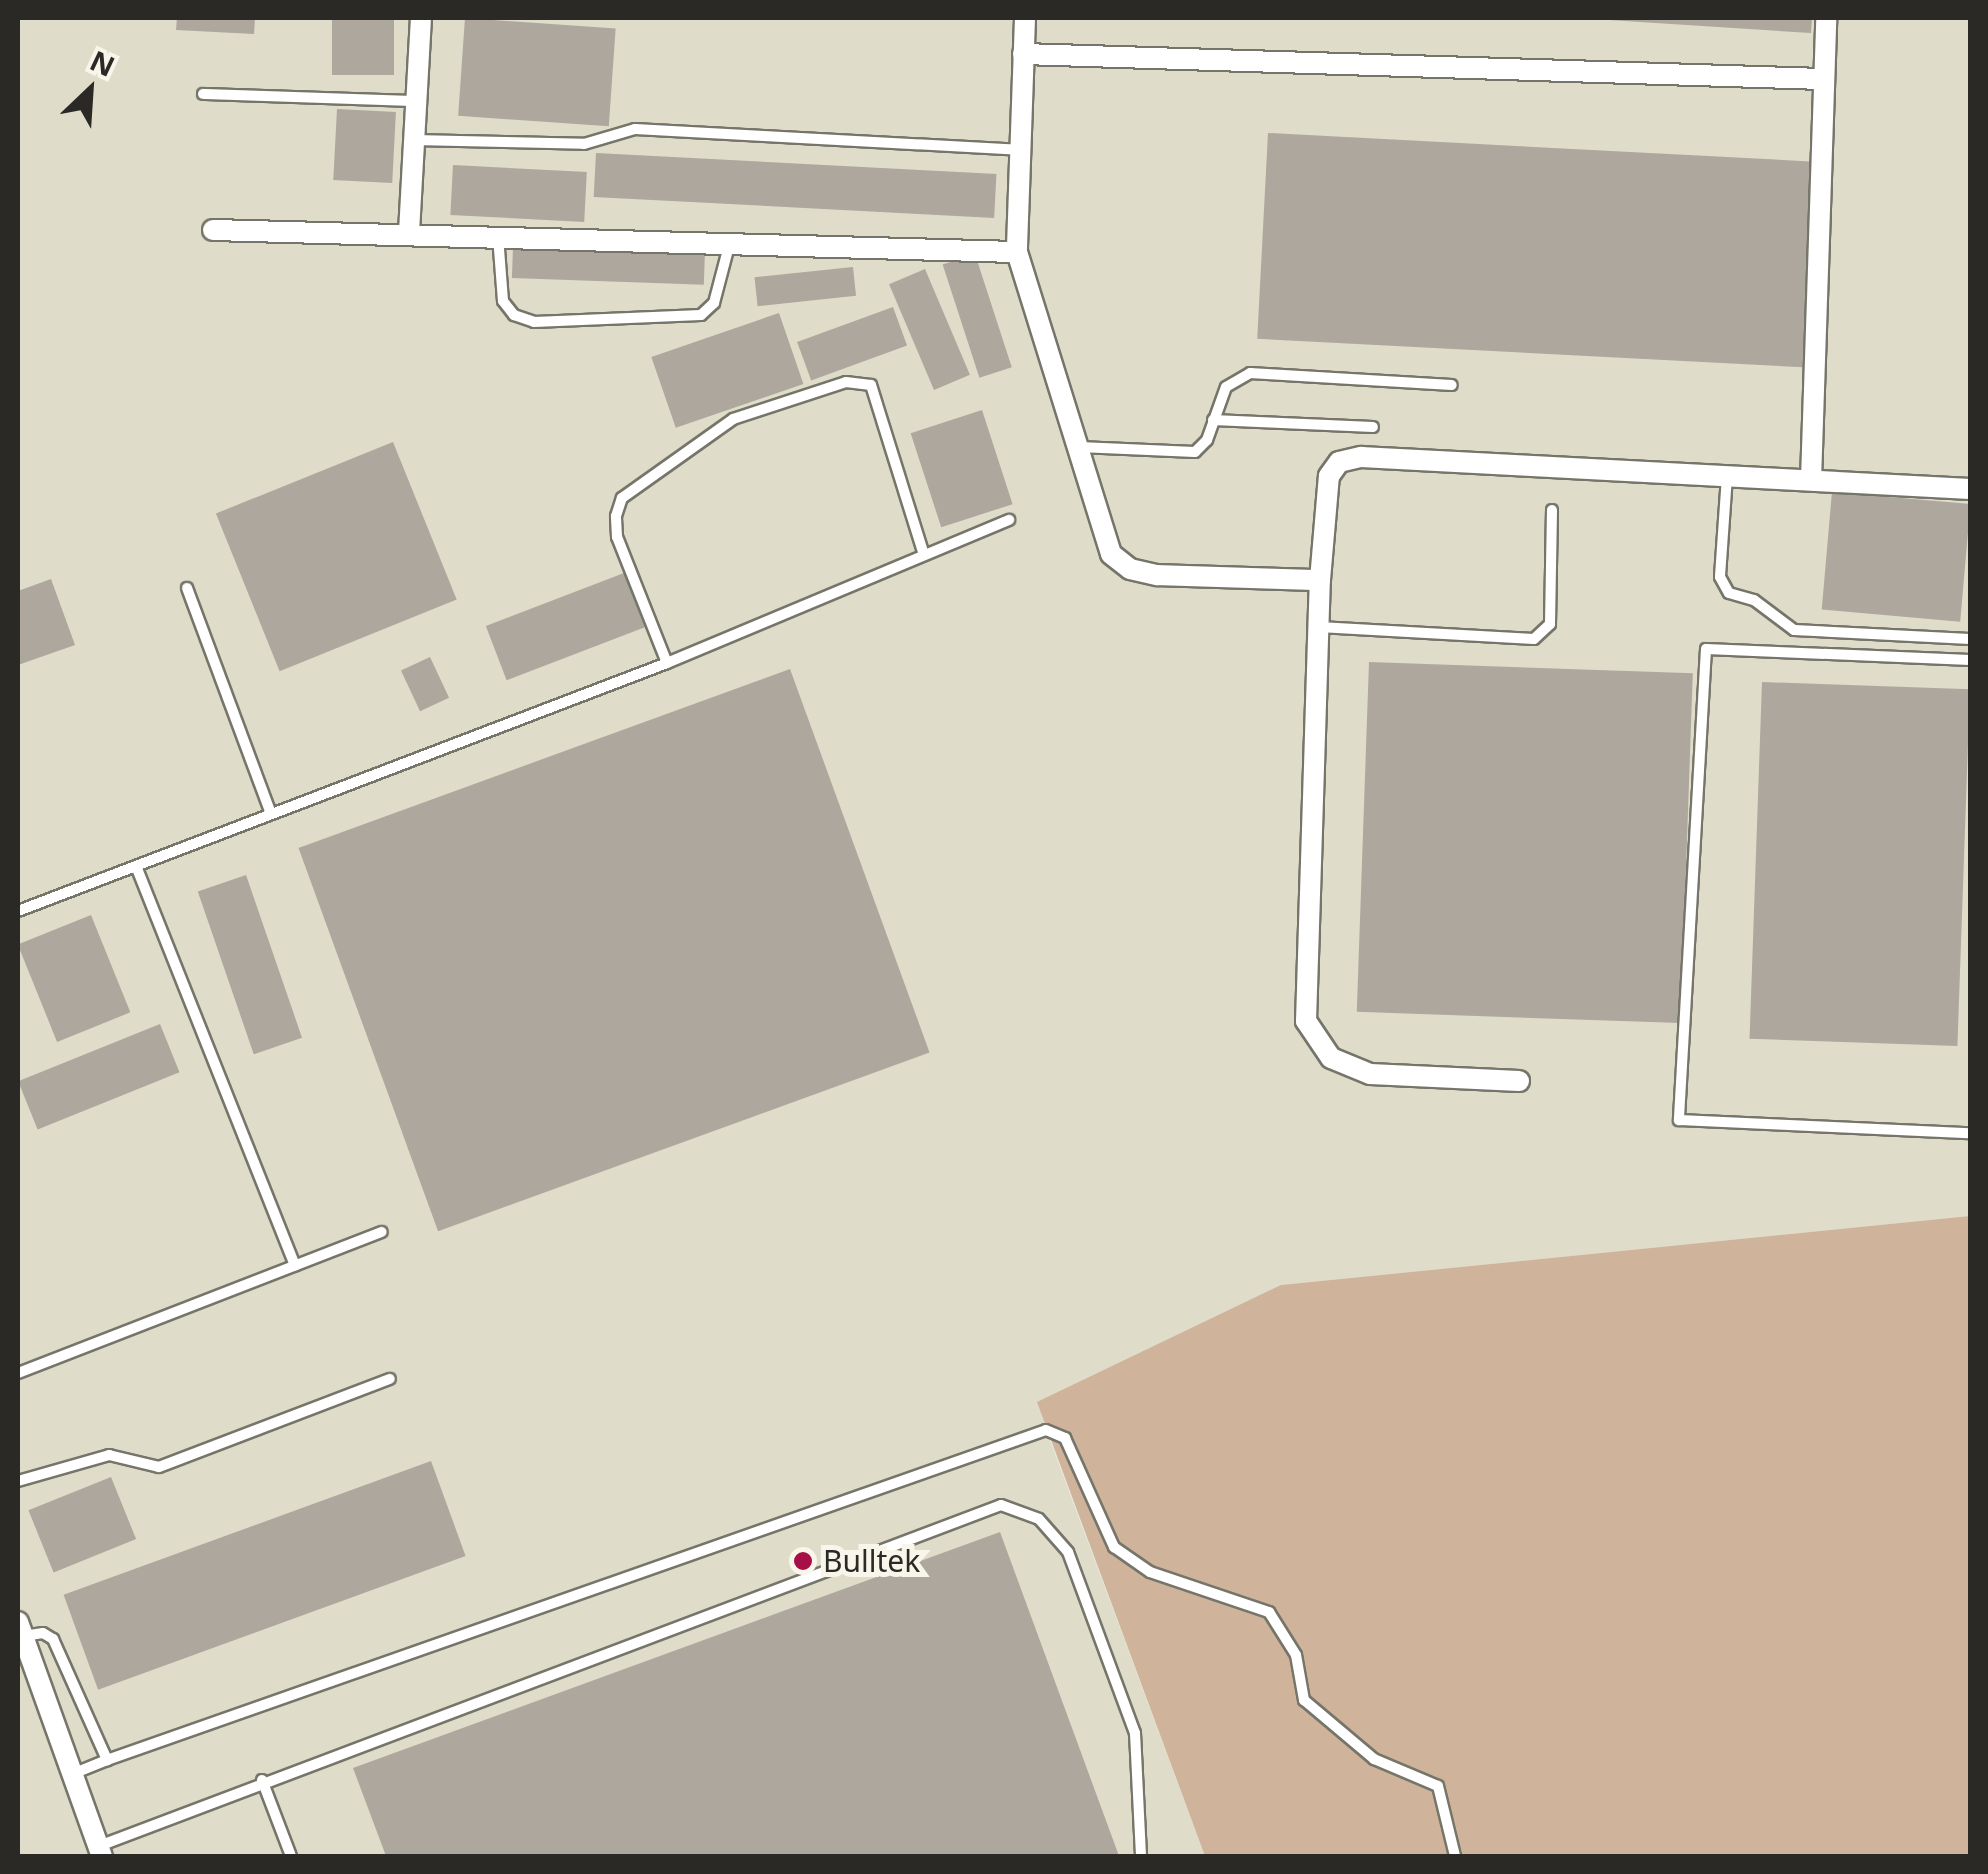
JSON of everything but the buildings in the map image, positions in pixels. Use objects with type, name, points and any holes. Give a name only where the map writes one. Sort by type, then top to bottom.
[{"type":"street","points":[[410,232],[421,18]]},
{"type":"street","points":[[1025,18],[1017,252],[1111,554],[1130,568],[1320,580]]},
{"type":"street","points":[[1811,480],[1821,79],[1826,18]]},
{"type":"street","points":[[1023,54],[1821,79]]},
{"type":"street","points":[[213,230],[410,232],[1017,252]]},
{"type":"street","points":[[1519,1080],[1370,1074],[1331,1058],[1306,1021],[1320,580],[1329,476],[1339,462],[1360,457],[1970,489]]},
{"type":"street","points":[[21,1629],[100,1852]]},
{"type":"lane","points":[[203,94],[416,101]]},
{"type":"lane","points":[[414,140],[584,144],[635,129],[1018,150]]},
{"type":"lane","points":[[498,235],[503,301],[514,315],[534,322],[701,315],[714,303],[730,242]]},
{"type":"lane","points":[[1078,448],[1194,452],[1207,440],[1226,387],[1250,373],[1452,385]]},
{"type":"lane","points":[[668,663],[617,537],[616,516],[622,498],[733,419],[846,382],[871,384],[923,552]]},
{"type":"lane","points":[[1213,420],[1373,426]]},
{"type":"lane","points":[[1727,475],[1720,577],[1729,593],[1754,600],[1794,630],[1970,639]]},
{"type":"lane","points":[[1318,627],[1534,639],[1550,624],[1552,510]]},
{"type":"lane","points":[[18,911],[668,663],[923,552],[1009,520]]},
{"type":"lane","points":[[187,588],[271,814]]},
{"type":"lane","points":[[1970,660],[1706,649],[1679,1120],[1970,1134]]},
{"type":"lane","points":[[136,866],[295,1266]]},
{"type":"lane","points":[[18,1373],[382,1232]]},
{"type":"lane","points":[[18,1481],[109,1455],[159,1466],[390,1379]]},
{"type":"lane","points":[[72,1774],[1046,1430],[1065,1438],[1114,1548],[1150,1572],[1270,1612],[1296,1655],[1304,1700],[1374,1759],[1438,1786],[1455,1856]]},
{"type":"lane","points":[[100,1852],[262,1780],[1002,1505],[1039,1519],[1068,1552],[1135,1733],[1141,1856]]},
{"type":"lane","points":[[21,1629],[53,1639],[107,1760]]},
{"type":"lane","points":[[262,1780],[291,1856]]},
{"type":"shaded area","points":[[18,18],[1970,18],[1970,1216],[1281,1285],[1046,1430],[1205,1856],[18,1856]]},
{"type":"shaded area","points":[[1970,1216],[1970,1856],[1205,1856],[1037,1402],[1281,1285]]},
{"type":"place","name":"Bulltek","points":[[803,1561]]}]
